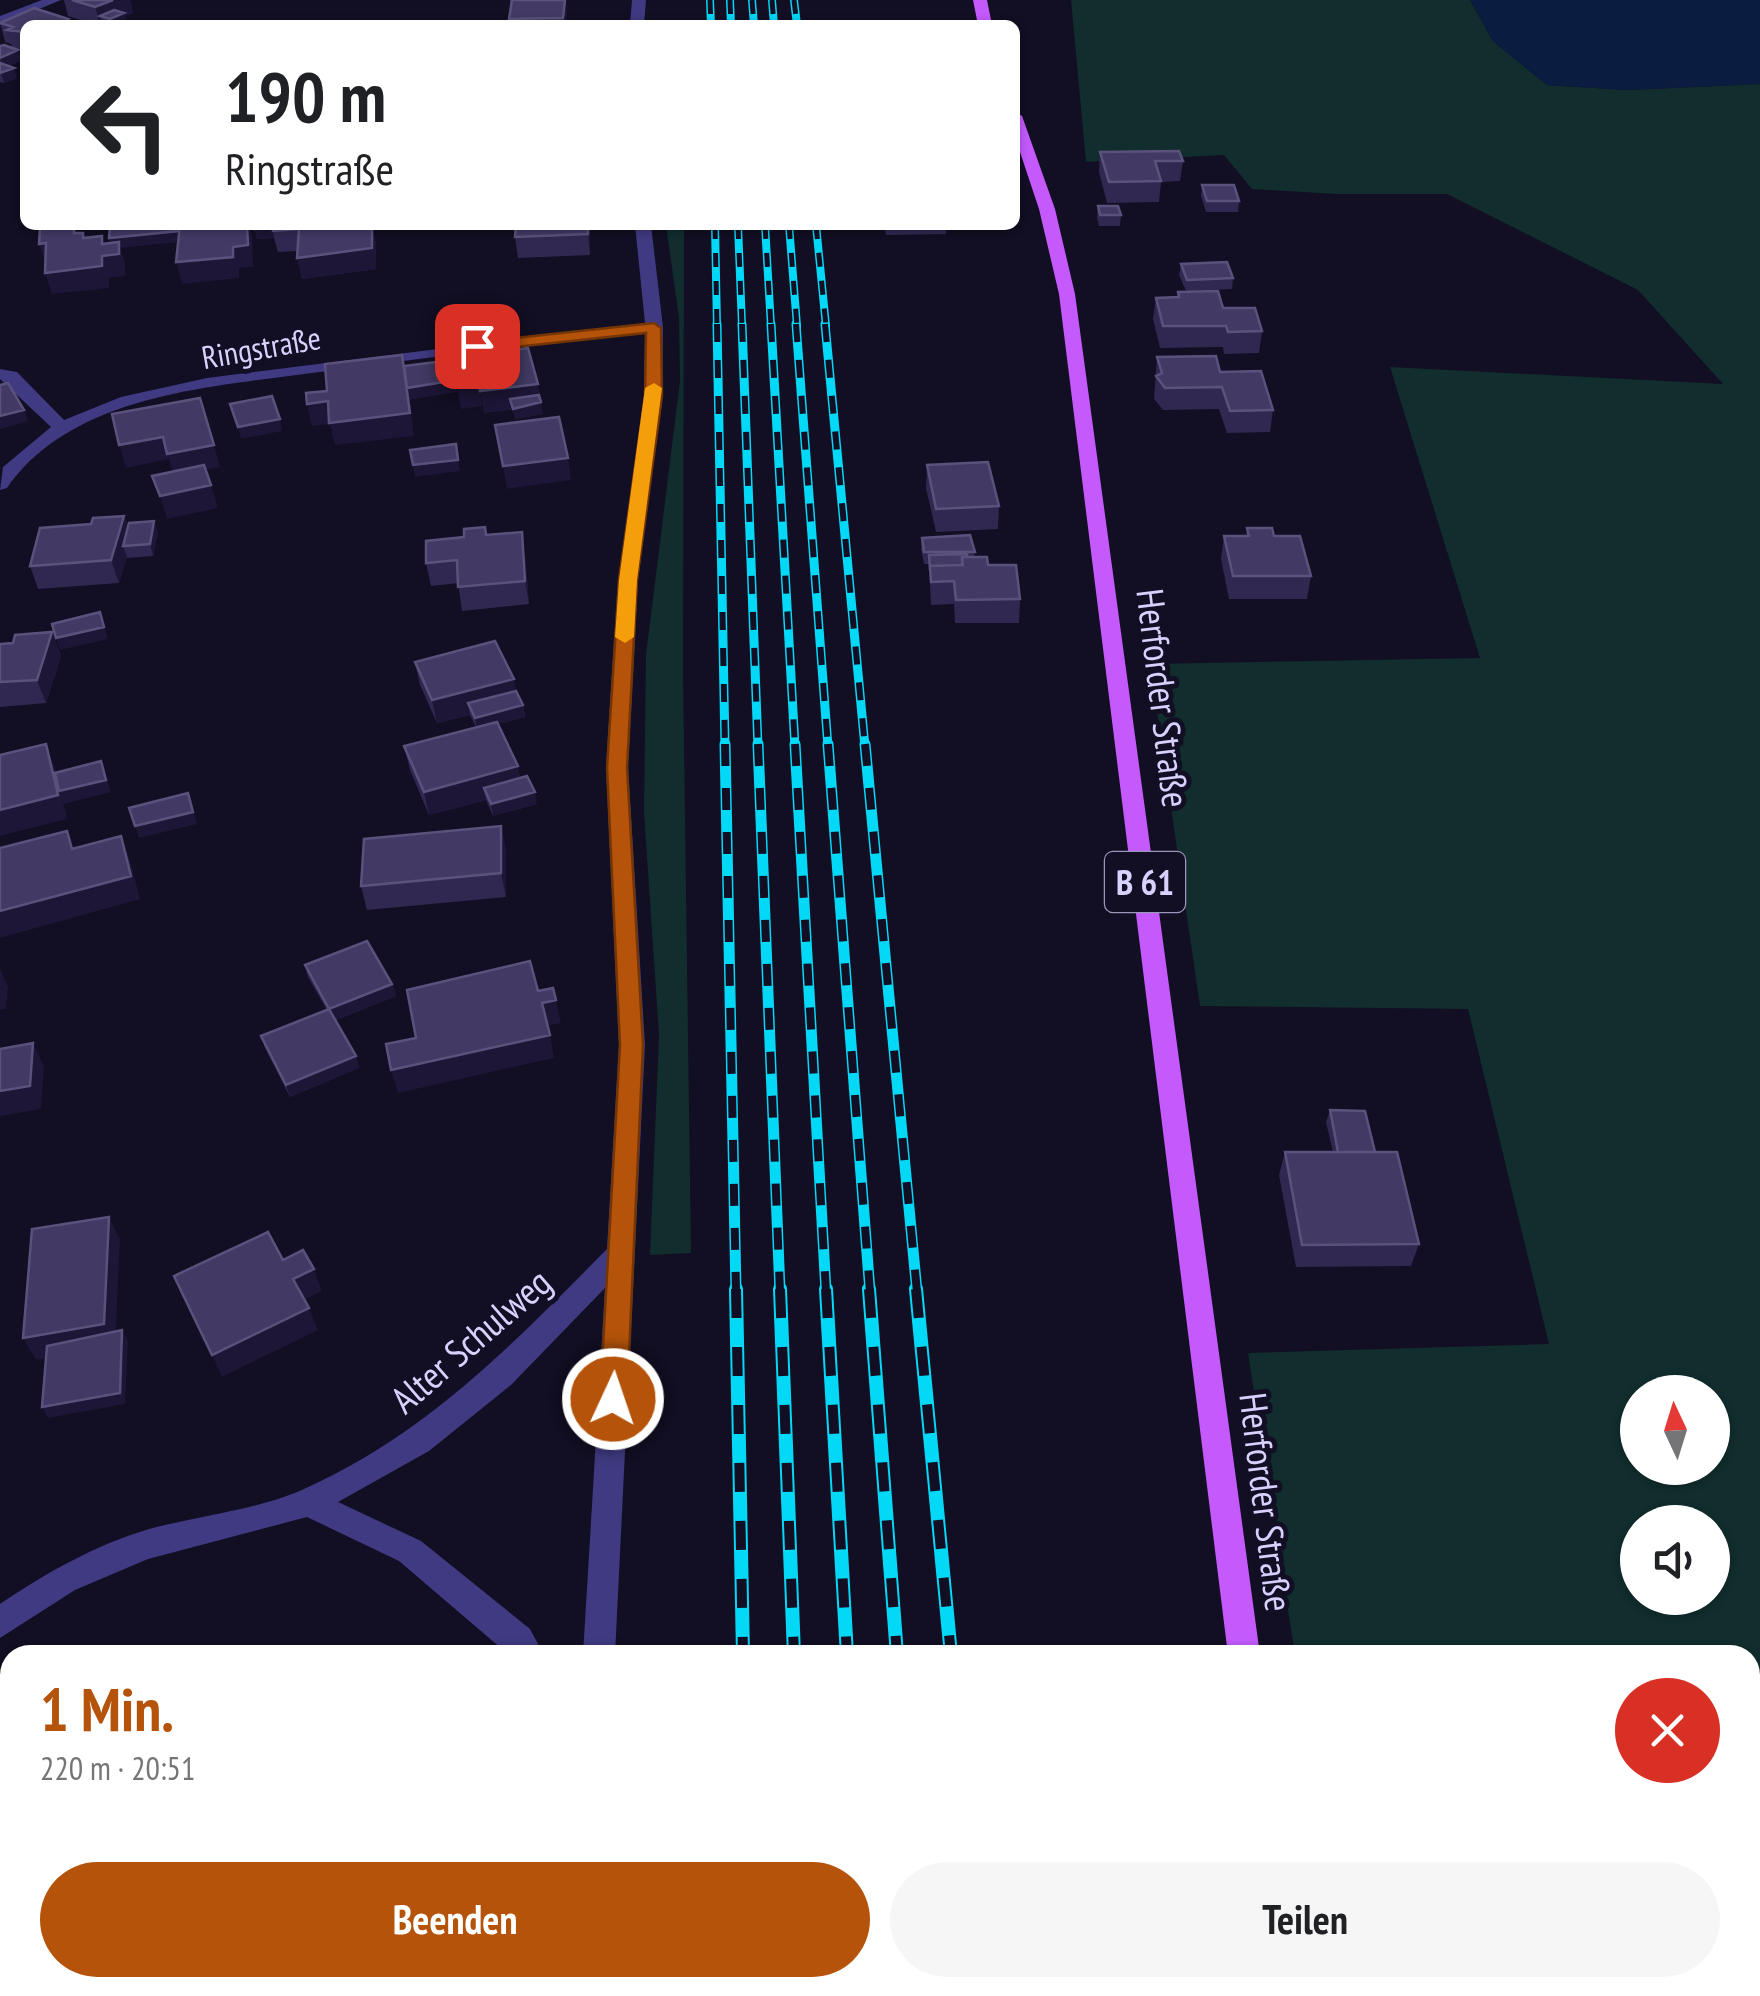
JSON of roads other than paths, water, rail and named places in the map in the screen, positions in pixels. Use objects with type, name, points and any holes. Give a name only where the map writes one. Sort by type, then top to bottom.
[{"type":"main road","name":"Herforder Straße","points":[[1020,131],[1068,294],[1243,1645]]},
{"type":"street","points":[[0,21],[54,0]]},
{"type":"street","points":[[600,1645],[632,1045],[617,768],[628,580],[654,396],[654,328],[644,230]]},
{"type":"street","name":"Ringstraße","points":[[0,484],[37,444],[102,409],[266,374],[654,328]]},
{"type":"street","points":[[0,374],[11,376],[62,428]]},
{"type":"street","name":"Alter Schulweg","points":[[0,1623],[64,1579],[145,1545],[308,1503],[418,1442],[488,1387],[621,1253]]},
{"type":"street","points":[[308,1503],[410,1551],[521,1645]]},
{"type":"water","points":[[1470,0],[1760,0],[1760,84],[1627,90],[1547,85],[1493,41]]},
{"type":"railway","points":[[710,0],[711,20]]},
{"type":"railway","points":[[730,0],[731,20]]},
{"type":"railway","points":[[752,0],[754,20]]},
{"type":"railway","points":[[772,0],[774,20]]},
{"type":"railway","points":[[794,0],[796,20]]},
{"type":"railway","points":[[715,230],[717,326]]},
{"type":"railway","points":[[738,230],[742,326]]},
{"type":"railway","points":[[765,230],[771,326]]},
{"type":"railway","points":[[789,230],[797,326]]},
{"type":"railway","points":[[816,230],[826,326]]},
{"type":"railway","points":[[717,324],[725,747]]},
{"type":"railway","points":[[742,324],[758,747]]},
{"type":"railway","points":[[771,324],[795,747]]},
{"type":"railway","points":[[796,324],[828,747]]},
{"type":"railway","points":[[825,324],[865,747]]},
{"type":"railway","points":[[725,744],[736,1292]]},
{"type":"railway","points":[[758,744],[780,1292]]},
{"type":"railway","points":[[795,744],[826,1292]]},
{"type":"railway","points":[[828,744],[870,1292]]},
{"type":"railway","points":[[865,744],[917,1292]]},
{"type":"railway","points":[[736,1289],[743,1645]]},
{"type":"railway","points":[[780,1289],[794,1645]]},
{"type":"railway","points":[[826,1289],[846,1645]]},
{"type":"railway","points":[[869,1289],[896,1645]]},
{"type":"railway","points":[[916,1289],[950,1645]]}]
